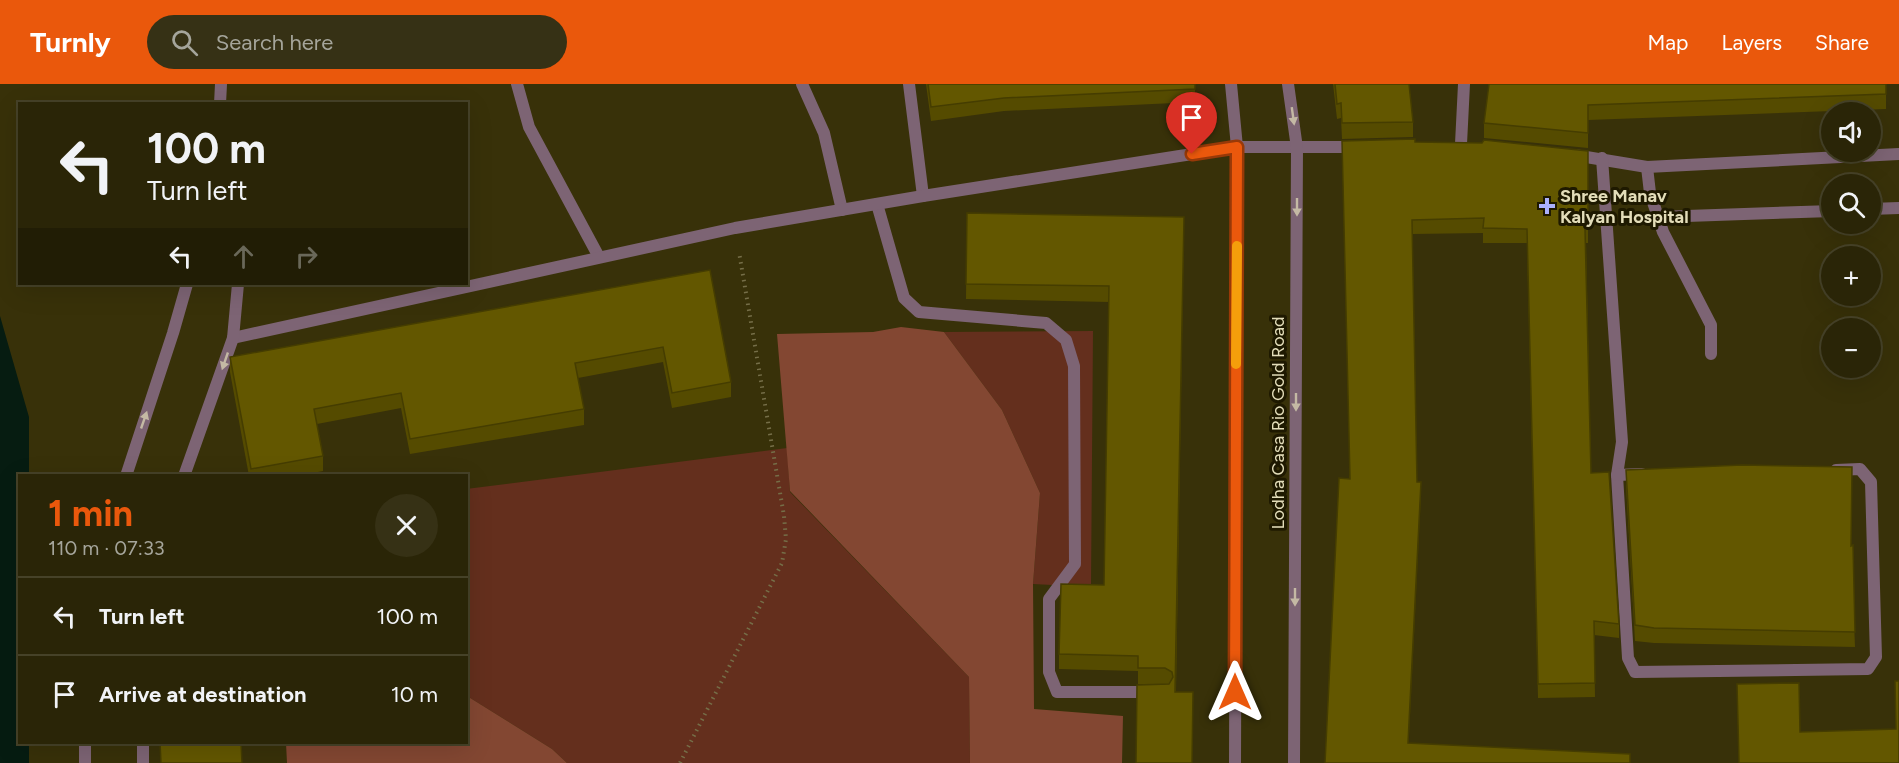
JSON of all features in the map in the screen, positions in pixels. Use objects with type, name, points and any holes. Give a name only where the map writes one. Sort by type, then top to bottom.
[{"type":"street","points":[[220,102],[221,84]]},
{"type":"street","points":[[517,84],[529,127],[598,257]]},
{"type":"street","points":[[802,84],[824,133],[842,210]]},
{"type":"street","points":[[909,84],[923,196]]},
{"type":"street","points":[[1230,84],[1237,147],[1235,763]]},
{"type":"street","name":"Lodha Casa Rio Gold Road","points":[[1288,84],[1297,148],[1294,763]]},
{"type":"street","points":[[1461,144],[1464,84]]},
{"type":"street","points":[[233,338],[735,228],[923,196],[1237,147],[1367,146]]},
{"type":"street","points":[[1567,154],[1647,167],[1899,154]]},
{"type":"street","points":[[1602,158],[1623,442],[1617,475],[1628,658],[1635,672],[1868,669],[1876,657],[1870,482],[1860,469],[1825,470]]},
{"type":"street","points":[[1647,167],[1650,193],[1663,232],[1711,325],[1711,354]]},
{"type":"street","points":[[877,204],[904,298],[919,312],[1046,323],[1066,340],[1074,366],[1075,564],[1048,599],[1049,672],[1057,692],[1165,692]]},
{"type":"street","points":[[1881,209],[1899,208]]},
{"type":"street","points":[[1658,217],[1821,211]]},
{"type":"street","points":[[127,474],[187,285]]},
{"type":"street","points":[[185,474],[233,338],[238,285]]},
{"type":"street","points":[[1617,475],[1652,474]]},
{"type":"street","points":[[85,744],[85,763]]},
{"type":"street","points":[[142,744],[143,763]]},
{"type":"path","points":[[680,763],[782,563],[786,539],[735,228]]},
{"type":"shaded area","points":[[0,316],[29,417],[29,474],[18,474],[18,744],[29,744],[29,763],[0,763]]},
{"type":"shaded area","points":[[901,327],[944,332],[1002,410],[1040,493],[1033,584],[1034,709],[1123,716],[1122,763],[970,763],[969,677],[790,491],[777,334],[873,332]]},
{"type":"shaded area","points":[[1093,331],[1091,587],[1033,584],[1040,493],[1002,410],[944,332]]},
{"type":"shaded area","points":[[787,448],[790,492],[969,677],[970,763],[567,763],[552,749],[468,697],[468,489]]},
{"type":"shaded area","points":[[468,697],[552,749],[567,763],[287,763],[286,744],[468,744]]},
{"type":"building","points":[[928,84],[1195,84],[1195,89],[1004,98],[931,107]]},
{"type":"building","points":[[1335,84],[1409,84],[1413,122],[1342,123],[1341,103],[1337,104]]},
{"type":"building","points":[[1489,84],[1886,84],[1886,94],[1588,105],[1588,133],[1484,123]]},
{"type":"building","points":[[1415,139],[1415,142],[1482,143],[1484,140],[1588,151],[1588,229],[1585,229],[1591,473],[1609,472],[1619,624],[1594,621],[1595,683],[1538,684],[1527,229],[1483,228],[1484,218],[1412,220],[1417,482],[1421,482],[1408,743],[1630,754],[1630,763],[1325,763],[1339,478],[1350,479],[1342,141]]},
{"type":"building","points":[[967,213],[1184,217],[1175,692],[1193,692],[1192,763],[1136,763],[1137,685],[1169,684],[1173,677],[1172,672],[1165,668],[1138,668],[1138,656],[1059,654],[1061,584],[1104,585],[1109,286],[966,284]]},
{"type":"building","points":[[710,270],[731,382],[672,393],[663,347],[575,363],[584,409],[410,439],[401,393],[314,409],[323,456],[251,469],[230,357]]},
{"type":"building","points":[[1742,465],[1852,467],[1851,546],[1853,545],[1855,632],[1654,628],[1635,625],[1626,470]]},
{"type":"building","points":[[1895,681],[1899,681],[1899,763],[1739,763],[1737,684],[1799,683],[1800,732],[1896,729]]},
{"type":"building","points":[[160,744],[241,744],[242,763],[161,763]]},
{"type":"slow traffic","points":[[1236,364],[1237,246]]},
{"type":"place","name":"Shree Manav Kalyan Hospital","points":[[1547,206]]},
{"type":"route","points":[[1192,154],[1237,147],[1235,692]]}]
